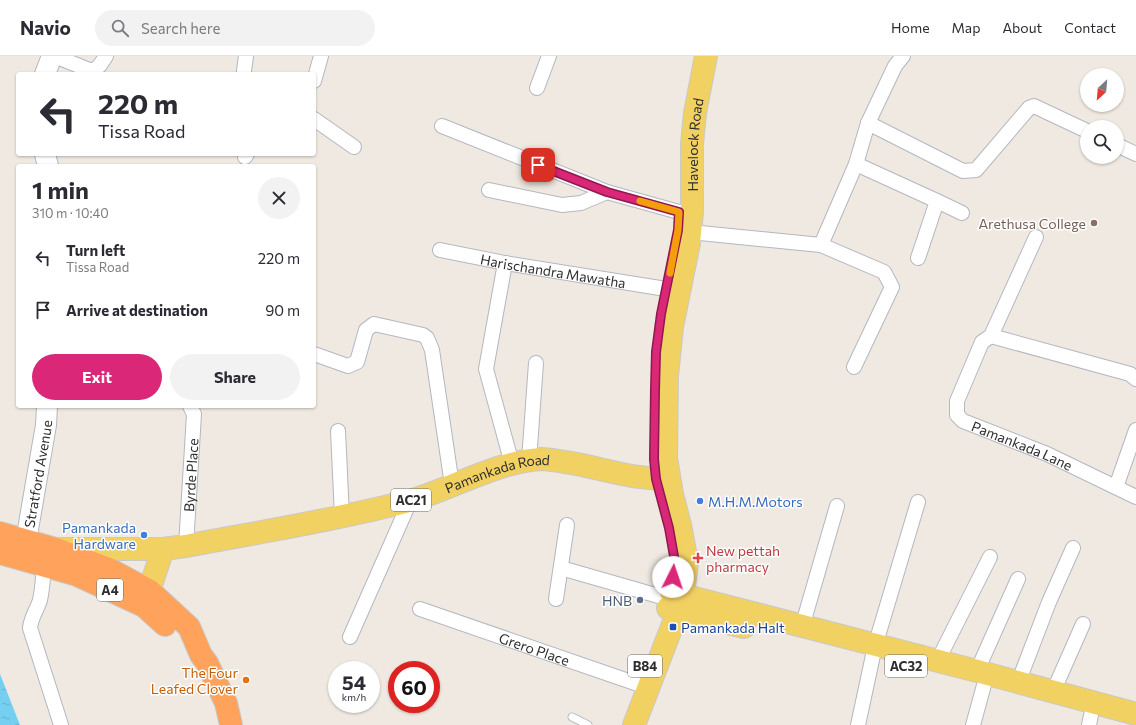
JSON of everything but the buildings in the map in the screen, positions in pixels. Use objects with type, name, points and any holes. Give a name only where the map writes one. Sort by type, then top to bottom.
[{"type":"highway","name":"A4","points":[[10,548],[49,554],[77,575],[147,598],[163,622],[172,632],[201,655],[207,663],[226,704],[231,725]]},
{"type":"main road","points":[[46,72],[54,56]]},
{"type":"main road","name":"Havelock Road","points":[[634,725],[644,686],[674,601],[675,562],[662,479],[654,459],[656,352],[661,314],[678,230],[678,155],[681,125],[692,56]]},
{"type":"main road","name":"Havelock Road","points":[[662,479],[666,458],[667,376],[672,327],[690,232],[692,212],[692,144],[695,113],[706,56]]},
{"type":"main road","name":"Stratford Avenue","points":[[10,548],[46,425],[48,408]]},
{"type":"main road","name":"Pamankada Road","points":[[49,554],[163,549],[186,546],[342,516],[410,500],[520,463],[542,459],[575,464],[627,476],[662,479]]},
{"type":"main road","points":[[147,598],[163,549]]},
{"type":"main road","name":"AC32","points":[[674,601],[802,627],[874,652],[937,662],[1090,720],[1132,725]]},
{"type":"main road","name":"AC32","points":[[674,601],[980,678],[1018,683],[1136,714]]},
{"type":"main road","name":"Havelock Road","points":[[623,725],[644,686]]},
{"type":"street","points":[[54,56],[89,70],[95,70],[100,66],[106,56]]},
{"type":"street","points":[[244,72],[246,56]]},
{"type":"street","points":[[316,74],[321,56]]},
{"type":"street","points":[[537,88],[549,56]]},
{"type":"street","points":[[821,245],[856,164],[868,122],[895,66],[903,56]]},
{"type":"street","points":[[868,122],[963,171],[976,170],[1029,108],[1034,106],[1080,128]]},
{"type":"street","points":[[316,120],[354,147]]},
{"type":"street","points":[[442,126],[607,192],[679,212]]},
{"type":"street","points":[[1124,148],[1136,154]]},
{"type":"street","points":[[856,164],[962,213]]},
{"type":"street","points":[[489,190],[562,205],[582,203],[607,192]]},
{"type":"street","points":[[918,258],[937,202]]},
{"type":"street","points":[[690,232],[821,245],[884,272],[892,287],[854,367]]},
{"type":"street","name":"Pamankada Lane","points":[[1036,237],[991,336],[982,342],[957,401],[957,415],[963,421],[1047,454],[1136,497]]},
{"type":"street","name":"Harischandra Mawatha","points":[[440,250],[505,263],[666,290]]},
{"type":"street","points":[[505,263],[486,370],[520,463]]},
{"type":"street","points":[[316,355],[348,366],[357,362],[366,330],[374,324],[422,335],[427,338],[432,350],[452,485]]},
{"type":"street","points":[[991,336],[1134,373]]},
{"type":"street","points":[[520,463],[536,363]]},
{"type":"street","name":"Byrde Place","points":[[186,546],[194,414],[191,408]]},
{"type":"street","points":[[338,430],[342,516]]},
{"type":"street","points":[[1116,487],[1136,430]]},
{"type":"street","points":[[350,637],[410,500]]},
{"type":"street","points":[[858,725],[874,652],[918,502]]},
{"type":"street","points":[[802,627],[837,506]]},
{"type":"street","points":[[556,599],[566,525]]},
{"type":"street","points":[[1018,683],[1049,602],[1073,548]]},
{"type":"street","points":[[49,554],[39,603],[31,620],[30,628],[61,725]]},
{"type":"street","points":[[937,662],[990,557]]},
{"type":"street","points":[[561,568],[674,601]]},
{"type":"street","points":[[973,725],[980,678],[1018,579]]},
{"type":"street","name":"Grero Place","points":[[420,609],[644,686]]},
{"type":"street","points":[[1052,692],[1083,624]]},
{"type":"lane","points":[[572,717],[588,725]]},
{"type":"water","points":[[0,674],[20,725],[0,725]]},
{"type":"slow traffic","points":[[640,201],[679,212],[678,230],[670,273]]},
{"type":"place","name":"Arethusa College","points":[[1094,223]]},
{"type":"place","name":"M.H.M.Motors","points":[[700,501]]},
{"type":"place","name":"Pamankada Hardware","points":[[144,535]]},
{"type":"place","name":"New pettah pharmacy","points":[[698,558]]},
{"type":"place","name":"HNB","points":[[640,600]]},
{"type":"place","name":"Pamankada Halt","points":[[673,627]]},
{"type":"place","name":"The Four Leafed Clover","points":[[246,680]]},
{"type":"route","points":[[538,165],[607,192],[679,212],[678,230],[672,266],[661,314],[656,352],[655,390],[654,459],[656,479],[669,528],[675,562],[673,577]]}]
